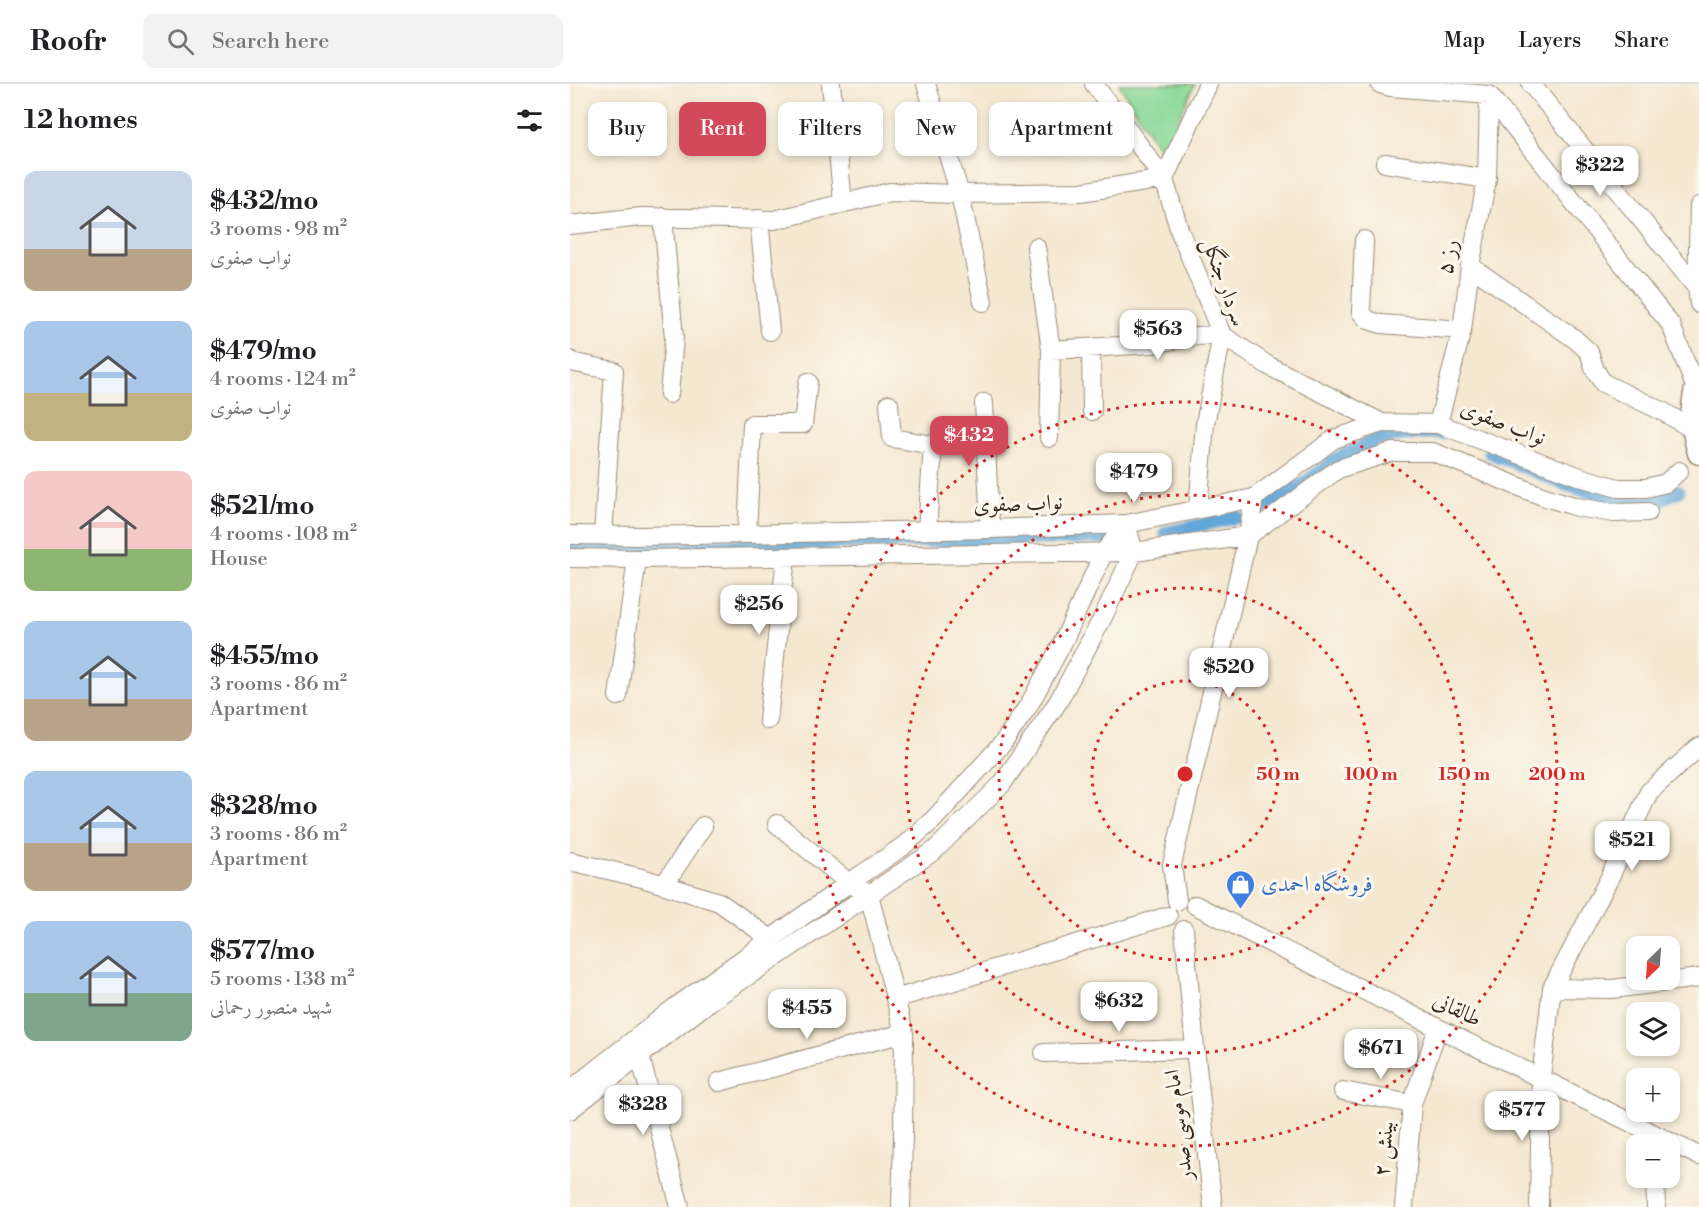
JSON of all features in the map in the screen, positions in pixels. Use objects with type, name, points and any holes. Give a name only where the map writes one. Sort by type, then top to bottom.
[{"type":"main road","points":[[1698,381],[1692,406],[1692,429],[1699,453]]},
{"type":"street","points":[[831,84],[843,203]]},
{"type":"street","points":[[926,84],[960,194],[983,302]]},
{"type":"street","name":"سردار جنگل","points":[[1094,84],[1164,179],[1180,231],[1222,335],[1205,424],[1198,509]]},
{"type":"street","points":[[570,225],[641,217],[774,219],[890,192],[960,194],[1081,192],[1164,179],[1208,84]]},
{"type":"street","points":[[1380,84],[1391,87],[1489,95],[1671,325],[1698,381]]},
{"type":"street","points":[[1531,84],[1698,294]]},
{"type":"street","name":"رز ۵","points":[[1438,424],[1462,330],[1470,266],[1487,180],[1489,95]]},
{"type":"street","points":[[1385,163],[1487,180]]},
{"type":"street","points":[[1698,294],[1699,206]]},
{"type":"street","points":[[663,217],[674,338],[669,394]]},
{"type":"street","points":[[759,219],[770,331]]},
{"type":"street","points":[[1364,240],[1361,312],[1368,320],[1381,324],[1462,330]]},
{"type":"street","points":[[1036,247],[1051,350],[1049,438]]},
{"type":"street","points":[[1470,266],[1575,339],[1589,352],[1595,370],[1603,382],[1662,411],[1692,429]]},
{"type":"street","points":[[1051,350],[1154,344],[1196,336],[1222,335],[1269,366],[1382,423]]},
{"type":"street","points":[[1091,348],[1092,411]]},
{"type":"street","points":[[570,360],[614,371],[603,535]]},
{"type":"street","points":[[747,534],[752,424],[803,424],[808,382]]},
{"type":"street","points":[[984,402],[990,529]]},
{"type":"street","points":[[888,404],[892,438],[933,445],[927,530]]},
{"type":"street","name":"نواب صفوی","points":[[570,535],[747,534],[1126,524],[1254,498],[1334,439],[1382,423],[1438,424],[1583,478],[1618,488],[1646,488],[1666,483],[1679,471]]},
{"type":"street","points":[[570,558],[1134,552],[1248,536],[1338,469],[1392,452],[1434,452],[1542,496],[1576,507],[1614,513],[1648,512]]},
{"type":"street","points":[[1180,907],[1172,865],[1248,536],[1254,498]]},
{"type":"street","points":[[570,1110],[708,1002],[934,851],[1002,784],[1058,702],[1134,552],[1126,524]]},
{"type":"street","points":[[570,1090],[674,1008],[849,882],[902,847],[934,819],[1003,743],[1029,705],[1062,644],[1104,552],[1126,524]]},
{"type":"street","points":[[768,720],[786,556]]},
{"type":"street","points":[[618,696],[637,559]]},
{"type":"street","points":[[1539,1207],[1540,1077],[1552,988],[1609,879],[1649,792],[1699,747]]},
{"type":"street","points":[[777,824],[849,882],[869,894],[904,1033],[901,1207]]},
{"type":"street","points":[[664,885],[703,826]]},
{"type":"street","points":[[570,861],[664,885],[718,902],[771,939]]},
{"type":"street","points":[[895,999],[1180,907],[1198,914],[1196,923],[1184,930],[1175,927],[1169,920],[1180,907]]},
{"type":"street","name":"طالقانی","points":[[1180,907],[1540,1077],[1644,1134]]},
{"type":"street","name":"امام موسی صدر","points":[[1184,930],[1194,1049],[1213,1207]]},
{"type":"street","points":[[1552,988],[1612,989],[1699,978]]},
{"type":"street","name":"بینش ۲","points":[[1404,1207],[1412,1104],[1438,1028]]},
{"type":"street","points":[[719,1082],[904,1033]]},
{"type":"street","points":[[1044,1053],[1194,1049]]},
{"type":"street","points":[[640,1056],[680,1207]]},
{"type":"street","points":[[1343,1091],[1412,1104]]},
{"type":"street","name":"طالقانی","points":[[1680,1149],[1699,1156]]},
{"type":"street","points":[[1655,1188],[1656,1207]]},
{"type":"green space","points":[[1119,84],[1195,84],[1162,154],[1134,108],[1134,102],[1130,102]]},
{"type":"waterway","points":[[1264,507],[1304,484],[1335,460],[1376,440],[1406,434],[1441,433]]},
{"type":"waterway","points":[[1490,452],[1567,485],[1615,499],[1654,502],[1678,491]]},
{"type":"waterway","points":[[1166,533],[1237,517]]},
{"type":"waterway","points":[[570,546],[637,547],[1119,537]]},
{"type":"place","name":"فروشگاه احمدی","points":[[1240,910]]}]
